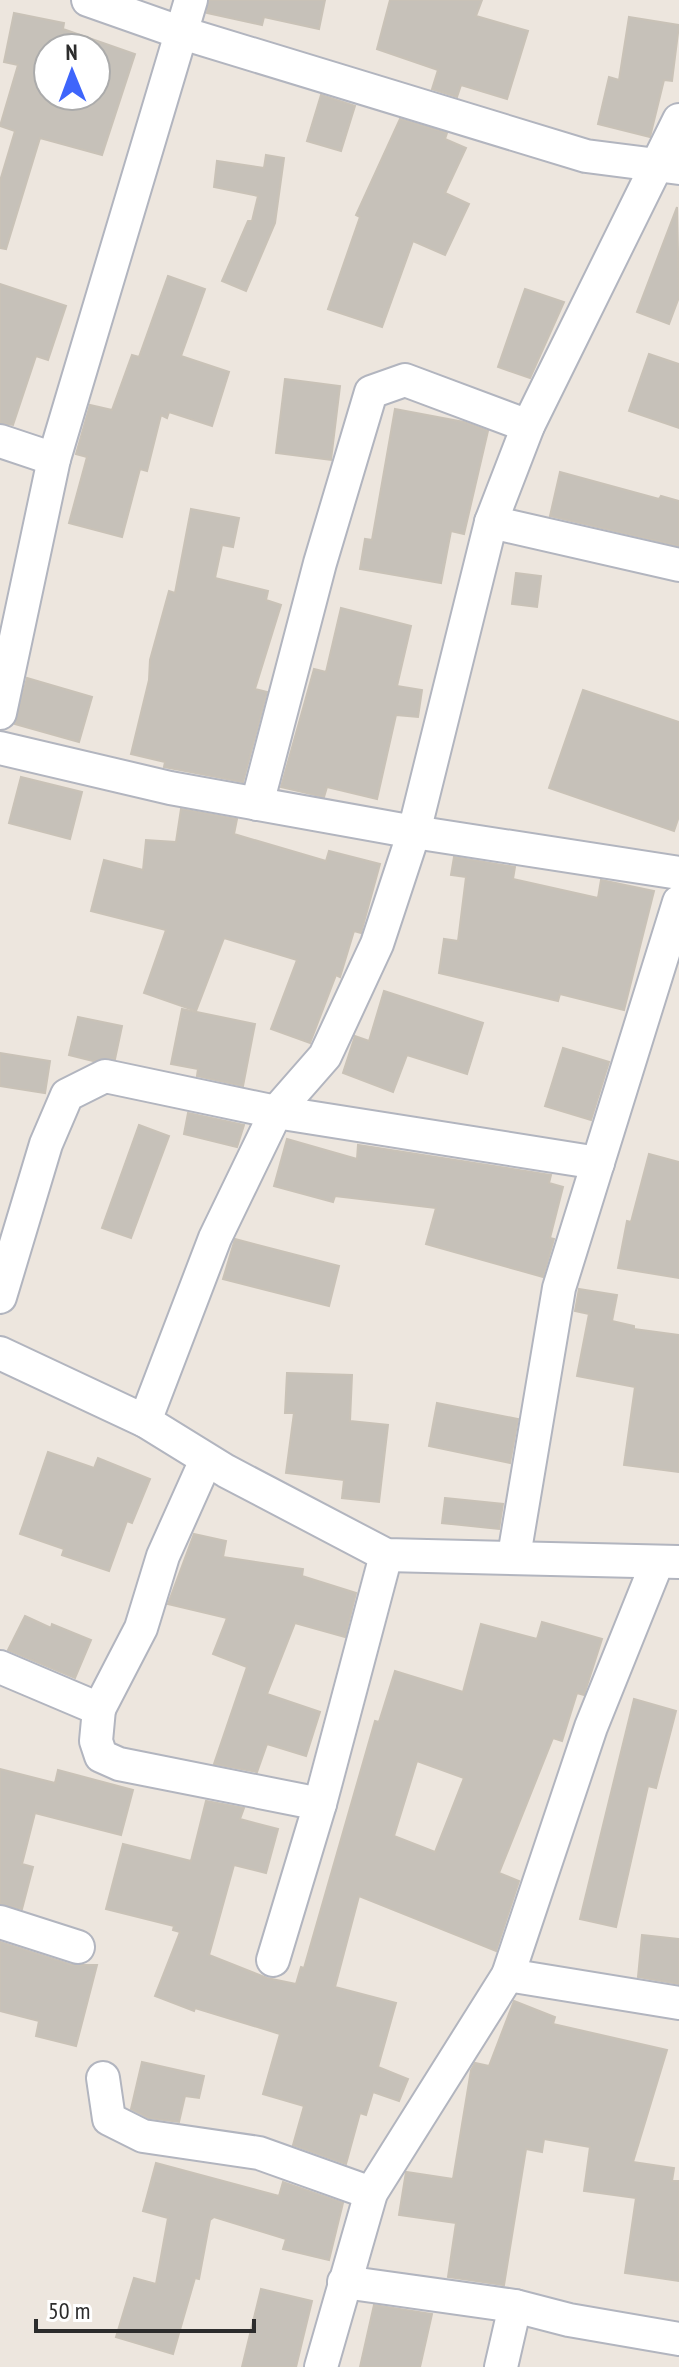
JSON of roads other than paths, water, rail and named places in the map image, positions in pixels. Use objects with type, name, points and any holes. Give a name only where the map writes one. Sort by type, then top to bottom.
[{"type":"street","points":[[88,0],[179,32],[586,156],[670,166]]},
{"type":"street","points":[[0,713],[54,459],[191,0]]},
{"type":"street","points":[[145,1421],[215,1238],[276,1112],[325,1056],[377,944],[414,832],[491,522],[528,426],[670,166],[679,120]]},
{"type":"street","points":[[257,804],[320,563],[371,392],[405,380],[528,426]]},
{"type":"street","points":[[0,441],[54,459]]},
{"type":"street","points":[[491,522],[679,565]]},
{"type":"street","points":[[0,748],[170,788],[414,832],[679,873]]},
{"type":"street","points":[[514,1556],[559,1288],[679,902]]},
{"type":"street","points":[[0,1297],[46,1144],[67,1095],[105,1076],[276,1112],[598,1163]]},
{"type":"street","points":[[0,1353],[145,1421],[206,1460],[386,1555],[668,1562],[591,1727],[508,1975],[371,2193],[321,2367]]},
{"type":"street","points":[[206,1460],[163,1556],[141,1628],[99,1709],[96,1741],[101,1756],[110,1760],[320,1804]]},
{"type":"street","points":[[273,1960],[320,1804],[386,1555]]},
{"type":"street","points":[[0,1667],[99,1709]]},
{"type":"street","points":[[0,1922],[78,1947]]},
{"type":"street","points":[[508,1975],[679,2003]]},
{"type":"street","points":[[103,2078],[109,2119],[143,2136],[259,2153],[371,2193]]},
{"type":"street","points":[[344,2282],[515,2306],[569,2320],[679,2339]]},
{"type":"street","points":[[501,2367],[515,2306]]}]
